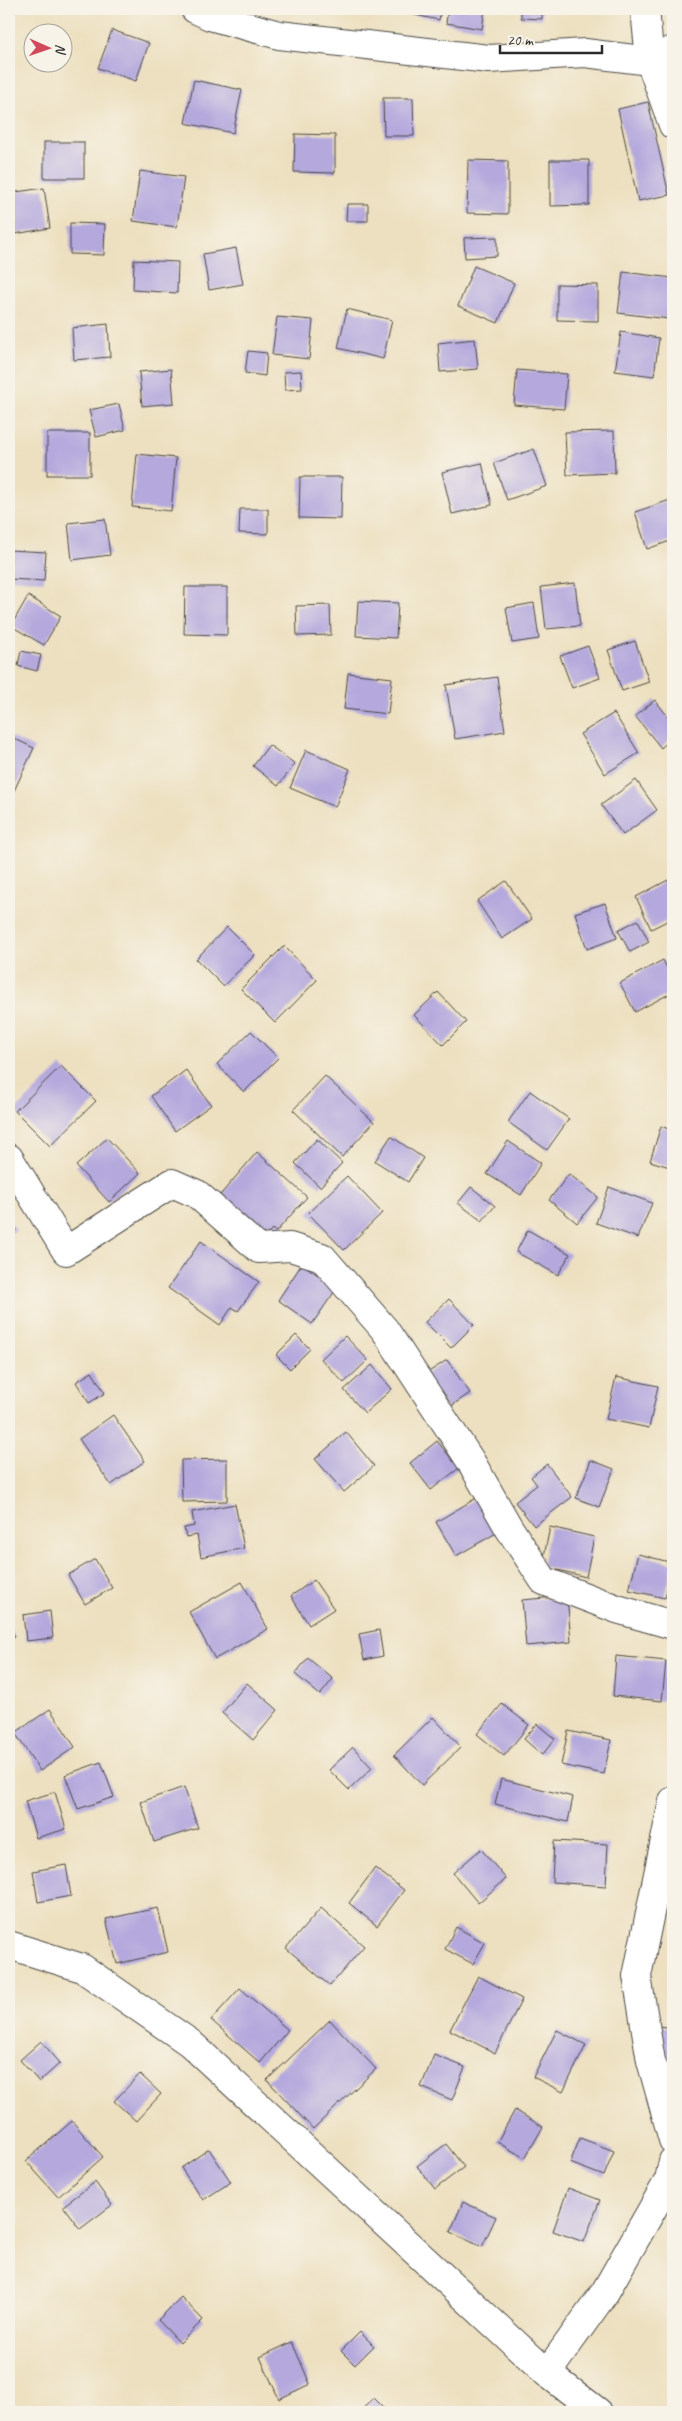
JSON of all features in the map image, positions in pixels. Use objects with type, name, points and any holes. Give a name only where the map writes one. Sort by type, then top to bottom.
[{"type":"street","points":[[195,9],[210,16],[289,36],[488,59],[585,53],[662,56]]},
{"type":"street","points":[[645,9],[662,56],[673,125]]},
{"type":"street","points":[[9,1158],[66,1251],[172,1183],[197,1194],[259,1249],[290,1247],[322,1258],[384,1330],[470,1460],[510,1528],[544,1580],[617,1609],[673,1625]]},
{"type":"street","points":[[673,1800],[637,1976],[651,2061],[673,2140]]},
{"type":"street","points":[[9,1945],[82,1968],[190,2043],[547,2373],[598,2412]]},
{"type":"street","points":[[547,2373],[605,2292],[669,2180],[673,2161]]},
{"type":"building","points":[[401,9],[441,9],[439,20],[400,12]]},
{"type":"building","points":[[448,9],[485,9],[482,29],[446,23]]},
{"type":"building","points":[[521,9],[542,9],[542,19],[521,18]]},
{"type":"building","points":[[112,30],[149,43],[136,81],[98,68]]},
{"type":"building","points":[[194,80],[242,90],[233,133],[185,123]]},
{"type":"building","points":[[383,98],[413,98],[414,136],[384,136]]},
{"type":"building","points":[[648,102],[669,195],[638,201],[618,109]]},
{"type":"building","points":[[295,134],[335,135],[335,173],[294,172]]},
{"type":"building","points":[[44,142],[84,142],[84,178],[44,178]]},
{"type":"building","points":[[468,160],[508,161],[508,214],[467,213]]},
{"type":"building","points":[[550,160],[589,160],[589,205],[550,206]]},
{"type":"building","points":[[140,171],[184,177],[177,227],[133,221]]},
{"type":"building","points":[[44,188],[50,228],[9,235],[9,193]]},
{"type":"building","points":[[347,204],[368,204],[368,221],[346,221]]},
{"type":"building","points":[[70,223],[105,224],[104,255],[70,254]]},
{"type":"building","points":[[497,237],[497,256],[465,258],[464,238]]},
{"type":"building","points":[[236,248],[243,284],[209,290],[203,254]]},
{"type":"building","points":[[134,260],[178,262],[177,293],[133,290]]},
{"type":"building","points":[[474,266],[514,283],[498,323],[458,306]]},
{"type":"building","points":[[623,272],[673,278],[669,319],[618,313]]},
{"type":"building","points":[[557,284],[598,285],[598,321],[557,320]]},
{"type":"building","points":[[347,309],[392,320],[383,359],[338,348]]},
{"type":"building","points":[[277,317],[313,320],[309,359],[272,355]]},
{"type":"building","points":[[108,324],[110,357],[74,360],[72,328]]},
{"type":"building","points":[[621,332],[659,338],[654,376],[615,371]]},
{"type":"building","points":[[475,339],[478,369],[440,372],[438,343]]},
{"type":"building","points":[[248,351],[267,353],[265,376],[245,373]]},
{"type":"building","points":[[171,369],[174,403],[142,406],[139,372]]},
{"type":"building","points":[[517,370],[567,374],[564,409],[514,405]]},
{"type":"building","points":[[301,371],[302,389],[285,390],[284,372]]},
{"type":"building","points":[[9,384],[12,396],[9,397]]},
{"type":"building","points":[[119,404],[125,430],[96,437],[89,410]]},
{"type":"building","points":[[614,431],[615,473],[567,475],[565,432]]},
{"type":"building","points":[[47,433],[90,433],[90,475],[47,475]]},
{"type":"building","points":[[534,449],[547,486],[507,500],[494,463]]},
{"type":"building","points":[[137,454],[176,458],[171,511],[132,507]]},
{"type":"building","points":[[482,463],[492,505],[452,514],[442,472]]},
{"type":"building","points":[[300,477],[342,477],[341,519],[299,518]]},
{"type":"building","points":[[673,499],[673,540],[647,549],[635,512]]},
{"type":"building","points":[[240,509],[268,509],[268,534],[239,533]]},
{"type":"building","points":[[105,519],[110,555],[72,560],[68,523]]},
{"type":"building","points":[[9,550],[46,552],[44,581],[9,579]]},
{"type":"building","points":[[575,583],[580,626],[546,629],[541,587]]},
{"type":"building","points":[[185,587],[227,587],[227,635],[184,634]]},
{"type":"building","points":[[28,596],[61,616],[44,645],[11,626]]},
{"type":"building","points":[[358,601],[398,603],[396,638],[356,636]]},
{"type":"building","points":[[534,603],[539,639],[512,643],[506,608]]},
{"type":"building","points":[[330,605],[331,635],[297,636],[296,606]]},
{"type":"building","points":[[635,641],[649,682],[622,691],[608,650]]},
{"type":"building","points":[[588,646],[600,678],[572,688],[560,656]]},
{"type":"building","points":[[21,651],[41,655],[37,671],[18,666]]},
{"type":"building","points":[[348,673],[392,678],[388,714],[344,709]]},
{"type":"building","points":[[497,677],[505,731],[455,739],[446,685]]},
{"type":"building","points":[[655,700],[673,723],[673,737],[661,748],[635,716]]},
{"type":"building","points":[[614,713],[639,753],[605,774],[580,734]]},
{"type":"building","points":[[9,736],[34,748],[13,793],[9,792]]},
{"type":"building","points":[[269,745],[295,764],[278,786],[253,766]]},
{"type":"building","points":[[306,750],[350,769],[335,807],[290,788]]},
{"type":"building","points":[[636,780],[657,810],[623,835],[601,805]]},
{"type":"building","points":[[668,880],[673,890],[673,918],[651,929],[636,897]]},
{"type":"building","points":[[506,881],[532,919],[502,939],[477,901]]},
{"type":"building","points":[[605,903],[617,938],[587,949],[575,913]]},
{"type":"building","points":[[638,920],[649,942],[630,952],[618,930]]},
{"type":"building","points":[[227,927],[255,955],[223,986],[196,959]]},
{"type":"building","points":[[284,946],[317,980],[275,1023],[241,989]]},
{"type":"building","points":[[663,960],[673,980],[673,992],[635,1012],[620,983]]},
{"type":"building","points":[[438,992],[466,1022],[443,1045],[414,1015]]},
{"type":"building","points":[[251,1031],[278,1058],[244,1092],[217,1064]]},
{"type":"building","points":[[61,1066],[96,1101],[50,1146],[15,1111]]},
{"type":"building","points":[[186,1070],[211,1105],[175,1131],[151,1096]]},
{"type":"building","points":[[325,1076],[374,1122],[342,1157],[293,1110]]},
{"type":"building","points":[[530,1091],[569,1119],[547,1150],[508,1122]]},
{"type":"building","points":[[673,1122],[673,1168],[650,1161],[661,1126],[671,1130]]},
{"type":"building","points":[[391,1136],[423,1158],[408,1182],[375,1161]]},
{"type":"building","points":[[107,1138],[140,1173],[109,1202],[76,1166]]},
{"type":"building","points":[[317,1139],[342,1163],[320,1187],[295,1163]]},
{"type":"building","points":[[508,1141],[541,1163],[521,1195],[487,1174]]},
{"type":"building","points":[[257,1152],[307,1197],[276,1232],[272,1229],[261,1242],[215,1201]]},
{"type":"building","points":[[569,1174],[598,1197],[577,1223],[549,1200]]},
{"type":"building","points":[[347,1176],[382,1213],[344,1250],[308,1213]]},
{"type":"building","points":[[471,1187],[495,1206],[482,1221],[458,1203]]},
{"type":"building","points":[[609,1187],[652,1203],[638,1238],[596,1223]]},
{"type":"building","points":[[9,1219],[16,1230],[9,1235]]},
{"type":"building","points":[[528,1230],[570,1254],[558,1275],[516,1252]]},
{"type":"building","points":[[201,1241],[259,1282],[238,1311],[232,1307],[220,1325],[168,1288]]},
{"type":"building","points":[[302,1264],[337,1288],[312,1324],[278,1300]]},
{"type":"building","points":[[449,1299],[474,1325],[451,1348],[425,1322]]},
{"type":"building","points":[[296,1335],[310,1349],[290,1369],[276,1355]]},
{"type":"building","points":[[345,1336],[368,1360],[344,1383],[321,1359]]},
{"type":"building","points":[[447,1360],[470,1393],[447,1409],[424,1375]]},
{"type":"building","points":[[372,1365],[392,1389],[365,1413],[344,1390]]},
{"type":"building","points":[[92,1372],[105,1393],[89,1403],[76,1382]]},
{"type":"building","points":[[616,1377],[658,1386],[649,1428],[606,1419]]},
{"type":"building","points":[[113,1415],[145,1461],[111,1485],[79,1439]]},
{"type":"building","points":[[346,1432],[374,1466],[344,1492],[315,1459]]},
{"type":"building","points":[[437,1441],[459,1468],[431,1490],[410,1463]]},
{"type":"building","points":[[227,1459],[227,1501],[182,1502],[181,1460]]},
{"type":"building","points":[[591,1460],[614,1469],[599,1507],[576,1498]]},
{"type":"building","points":[[547,1464],[572,1497],[534,1526],[515,1502],[537,1485],[531,1477]]},
{"type":"building","points":[[478,1497],[498,1532],[456,1556],[436,1522]]},
{"type":"building","points":[[235,1504],[244,1548],[201,1557],[197,1535],[186,1537],[184,1528],[194,1526],[192,1512]]},
{"type":"building","points":[[550,1527],[594,1537],[586,1577],[542,1566]]},
{"type":"building","points":[[638,1554],[673,1563],[665,1598],[629,1590]]},
{"type":"building","points":[[95,1559],[112,1588],[85,1604],[68,1575]]},
{"type":"building","points":[[314,1580],[334,1609],[309,1625],[291,1596]]},
{"type":"building","points":[[242,1582],[268,1629],[215,1659],[189,1612]]},
{"type":"building","points":[[567,1596],[571,1642],[526,1646],[522,1600]]},
{"type":"building","points":[[50,1611],[53,1638],[26,1641],[23,1615]]},
{"type":"building","points":[[9,1625],[15,1637],[9,1640]]},
{"type":"building","points":[[379,1630],[383,1656],[364,1660],[359,1634]]},
{"type":"building","points":[[616,1656],[666,1661],[662,1701],[613,1696]]},
{"type":"building","points":[[308,1658],[333,1679],[320,1695],[295,1674]]},
{"type":"building","points":[[247,1683],[278,1710],[253,1740],[222,1713]]},
{"type":"building","points":[[502,1704],[529,1725],[504,1756],[477,1734]]},
{"type":"building","points":[[50,1709],[75,1747],[40,1771],[15,1733]]},
{"type":"building","points":[[433,1717],[461,1747],[422,1785],[394,1755]]},
{"type":"building","points":[[537,1724],[555,1739],[542,1755],[524,1739]]},
{"type":"building","points":[[568,1731],[611,1740],[604,1774],[561,1765]]},
{"type":"building","points":[[353,1747],[372,1768],[349,1790],[329,1770]]},
{"type":"building","points":[[101,1762],[114,1797],[78,1809],[65,1775]]},
{"type":"building","points":[[501,1779],[573,1797],[568,1822],[495,1804]]},
{"type":"building","points":[[184,1787],[198,1828],[154,1842],[141,1802]]},
{"type":"building","points":[[55,1792],[66,1829],[36,1838],[25,1801]]},
{"type":"building","points":[[554,1841],[608,1844],[606,1886],[552,1882]]},
{"type":"building","points":[[481,1849],[506,1879],[478,1903],[453,1873]]},
{"type":"building","points":[[66,1865],[71,1896],[38,1902],[33,1871]]},
{"type":"building","points":[[375,1868],[404,1890],[377,1926],[349,1903]]},
{"type":"building","points":[[158,1908],[168,1952],[117,1964],[106,1919]]},
{"type":"building","points":[[321,1908],[364,1946],[330,1986],[286,1948]]},
{"type":"building","points":[[456,1927],[485,1943],[473,1964],[445,1949]]},
{"type":"building","points":[[478,1976],[522,1999],[495,2053],[450,2030]]},
{"type":"building","points":[[240,1988],[288,2030],[260,2063],[211,2020]]},
{"type":"building","points":[[330,2020],[376,2069],[313,2129],[267,2080]]},
{"type":"building","points":[[659,2026],[673,2028],[673,2067],[655,2065]]},
{"type":"building","points":[[557,2030],[586,2045],[563,2092],[533,2077]]},
{"type":"building","points":[[41,2041],[60,2063],[39,2082],[20,2060]]},
{"type":"building","points":[[434,2055],[465,2067],[452,2100],[421,2087]]},
{"type":"building","points":[[140,2074],[161,2094],[136,2121],[114,2101]]},
{"type":"building","points":[[515,2110],[543,2127],[525,2158],[497,2142]]},
{"type":"building","points":[[72,2121],[103,2157],[58,2197],[26,2161]]},
{"type":"building","points":[[580,2138],[614,2151],[604,2176],[570,2163]]},
{"type":"building","points":[[446,2144],[464,2167],[435,2189],[417,2166]]},
{"type":"building","points":[[209,2149],[231,2182],[203,2200],[181,2168]]},
{"type":"building","points":[[95,2182],[112,2205],[80,2229],[63,2206]]},
{"type":"building","points":[[568,2188],[600,2200],[584,2242],[553,2231]]},
{"type":"building","points":[[463,2202],[496,2217],[482,2247],[450,2232]]},
{"type":"building","points":[[672,2208],[673,2222],[669,2222]]},
{"type":"building","points":[[181,2297],[203,2320],[180,2343],[158,2320]]},
{"type":"building","points":[[360,2332],[374,2346],[355,2365],[341,2351]]},
{"type":"building","points":[[292,2342],[310,2384],[279,2399],[260,2357]]},
{"type":"building","points":[[374,2398],[388,2412],[359,2412]]}]
